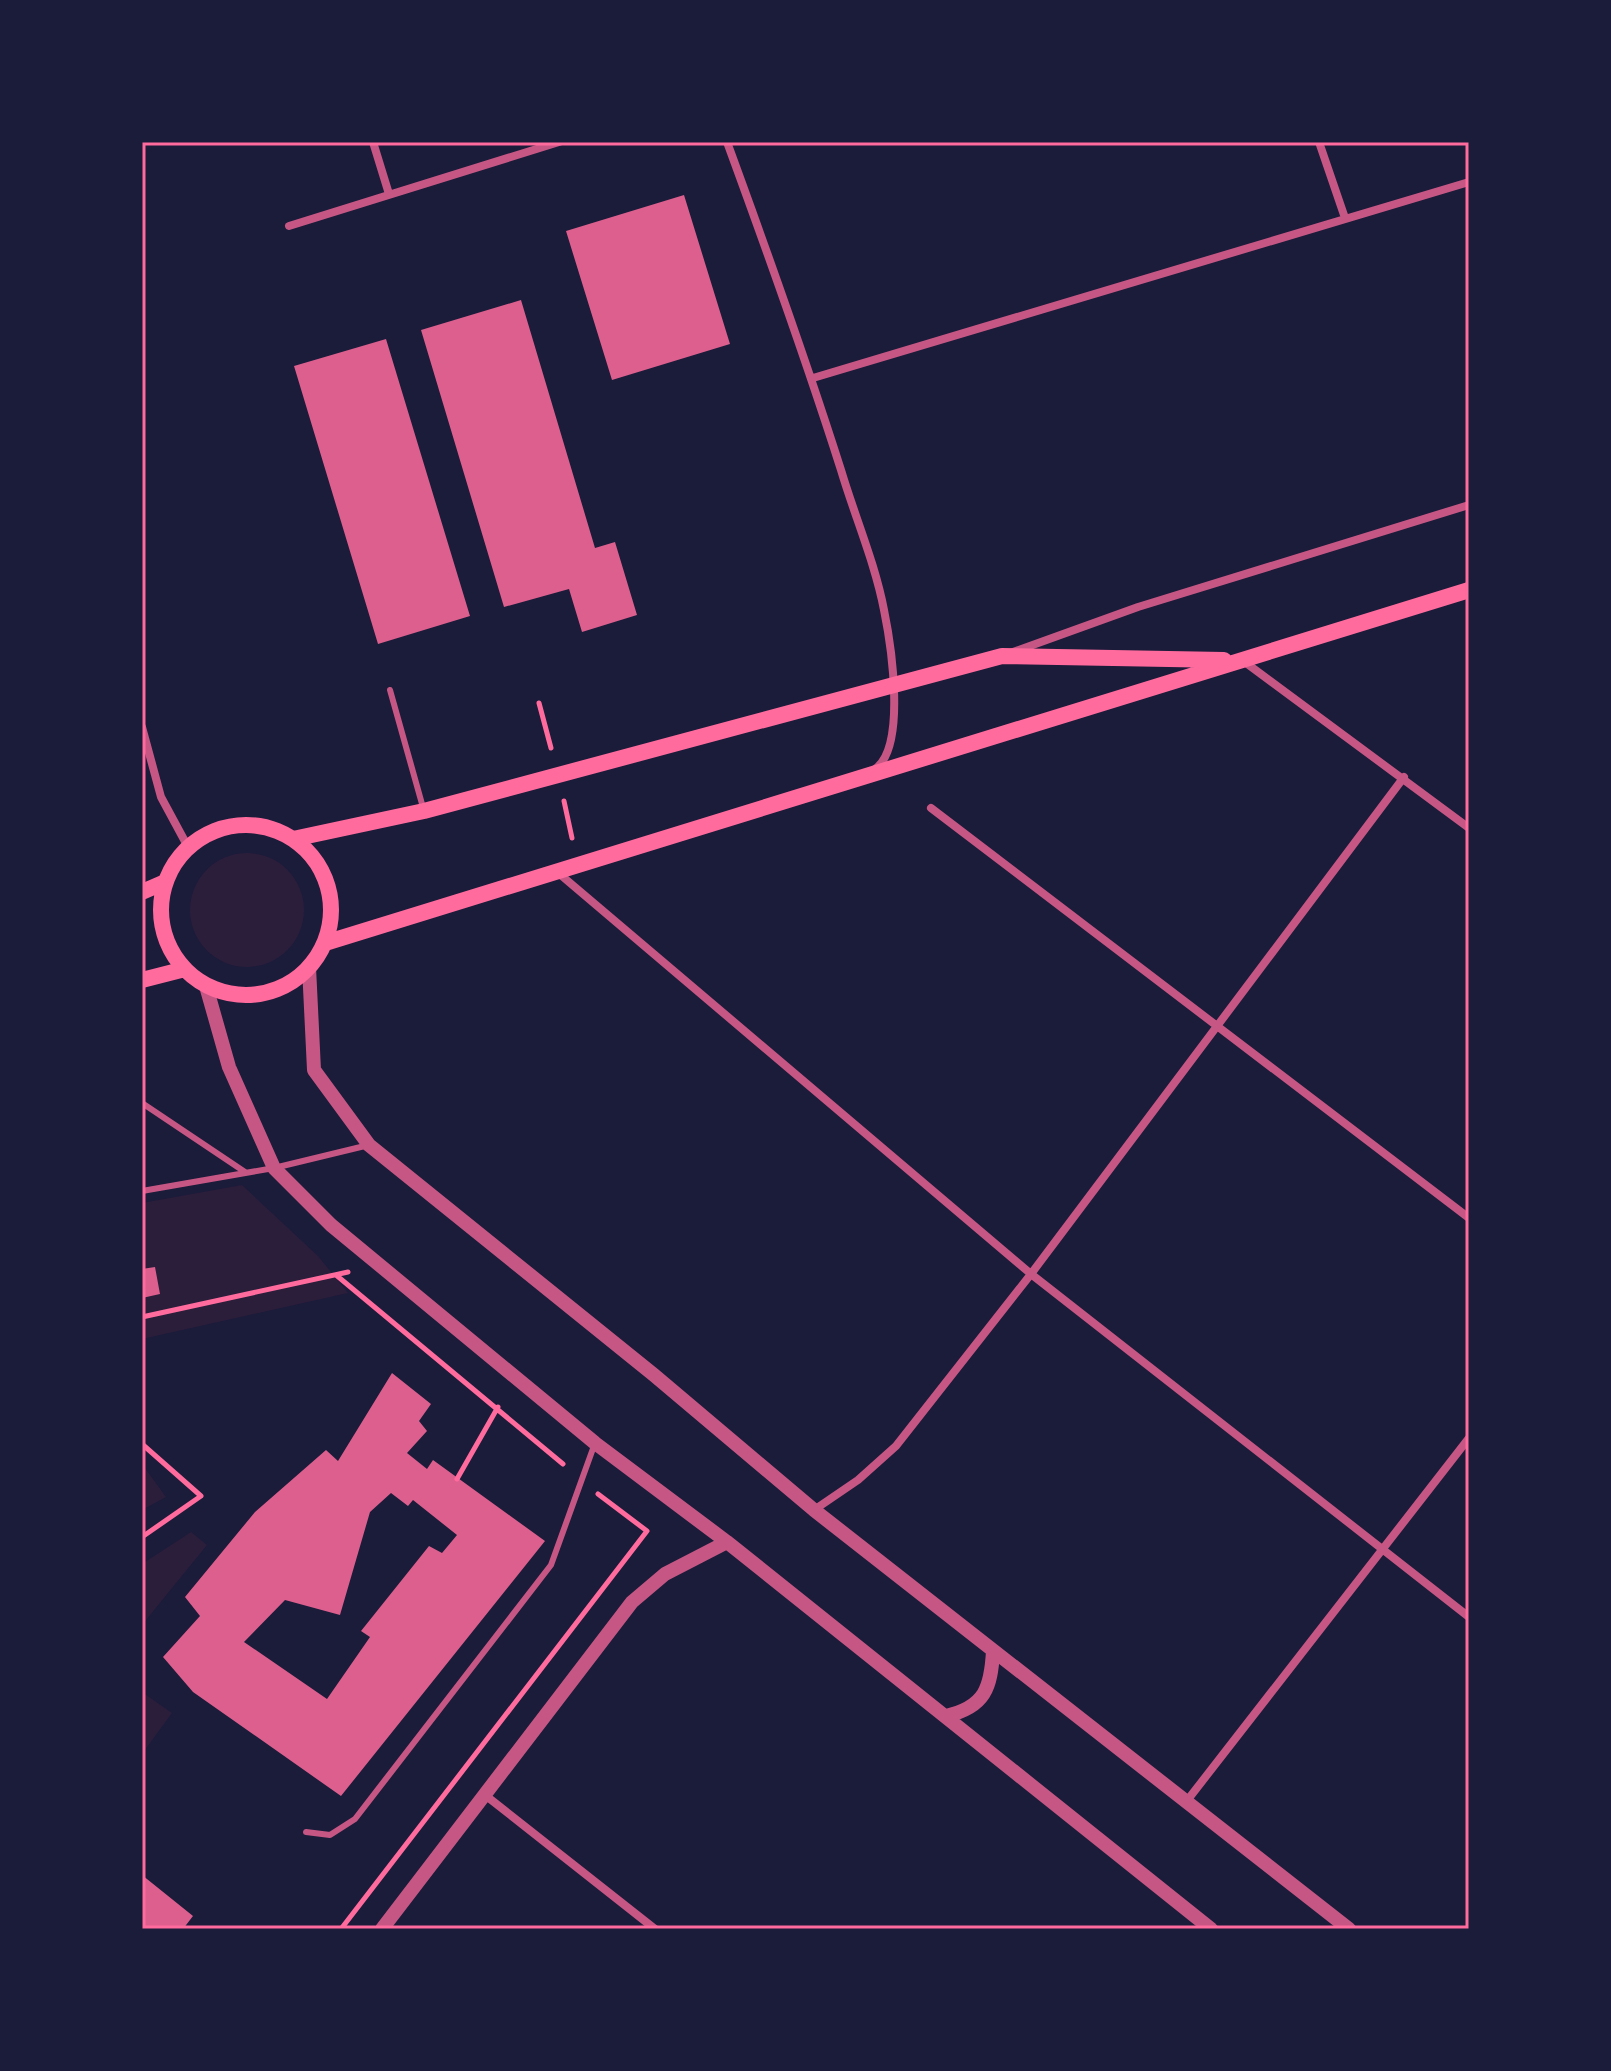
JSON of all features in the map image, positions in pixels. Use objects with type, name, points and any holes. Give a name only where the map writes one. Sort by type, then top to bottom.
[{"type":"main road","points":[[325,943],[1469,590]]},
{"type":"main road","points":[[293,839],[424,811],[1002,656],[1242,660]]},
{"type":"main road","points":[[239,825],[267,827],[293,839],[314,859],[327,885],[332,914],[325,943],[309,967],[288,985],[261,994],[233,995],[206,986],[185,969],[171,950],[163,928],[161,906],[165,882],[188,847],[212,832],[239,825]]},
{"type":"main road","points":[[142,892],[165,882]]},
{"type":"main road","points":[[142,980],[185,969]]},
{"type":"street","points":[[373,142],[389,194]]},
{"type":"street","points":[[289,226],[559,142]]},
{"type":"street","points":[[727,142],[813,378],[884,609],[894,683],[889,753],[882,764],[857,781]]},
{"type":"street","points":[[1319,142],[1345,218]]},
{"type":"street","points":[[813,378],[1469,182]]},
{"type":"street","points":[[1002,656],[1138,607],[1469,505]]},
{"type":"street","points":[[1242,660],[1469,828]]},
{"type":"street","points":[[142,727],[161,797],[188,847]]},
{"type":"street","points":[[814,1510],[858,1480],[896,1446],[1031,1274],[1404,777]]},
{"type":"street","points":[[931,808],[1469,1218]]},
{"type":"street","points":[[554,870],[1031,1274],[1469,1617]]},
{"type":"street","points":[[309,967],[314,1070],[369,1145],[654,1375],[814,1510],[1349,1929]]},
{"type":"street","points":[[206,986],[229,1067],[274,1168],[331,1225],[595,1443],[727,1542],[1211,1929]]},
{"type":"street","points":[[1186,1802],[1469,1438]]},
{"type":"street","points":[[382,1929],[632,1602],[665,1574],[727,1542]]},
{"type":"street","points":[[946,1716],[963,1712],[982,1698],[991,1681],[993,1651]]},
{"type":"street","points":[[485,1795],[655,1929]]},
{"type":"lane","points":[[390,690],[424,811]]},
{"type":"lane","points":[[142,1103],[245,1172]]},
{"type":"lane","points":[[142,1191],[274,1168],[369,1145]]},
{"type":"lane","points":[[306,1832],[330,1835],[355,1819],[551,1565],[595,1443]]},
{"type":"path","points":[[142,1317],[380,1265]]},
{"type":"path","points":[[336,1275],[582,1481],[647,1531],[341,1929]]},
{"type":"path","points":[[457,1479],[518,1379]]},
{"type":"path","points":[[142,1444],[201,1496],[142,1537]]},
{"type":"shaded area","points":[[247,853],[269,857],[288,869],[300,888],[304,910],[300,932],[288,951],[269,963],[247,967],[225,963],[206,951],[194,932],[190,910],[194,888],[206,869],[225,857]]},
{"type":"shaded area","points":[[242,1185],[318,1256],[348,1293],[142,1339],[142,1203]]},
{"type":"shaded area","points":[[142,1464],[166,1497],[142,1510]]},
{"type":"shaded area","points":[[191,1532],[207,1545],[142,1625],[142,1564]]},
{"type":"shaded area","points":[[142,1692],[172,1713],[142,1754]]},
{"type":"building","points":[[684,195],[730,344],[612,380],[566,231]]},
{"type":"building","points":[[521,300],[595,548],[615,542],[637,615],[582,632],[569,589],[504,607],[421,330]]},
{"type":"building","points":[[386,339],[470,616],[378,644],[294,366]]},
{"type":"building","points":[[155,1267],[160,1294],[142,1298],[142,1269]]},
{"type":"building","points":[[392,1373],[431,1404],[419,1421],[427,1431],[407,1453],[427,1469],[433,1460],[545,1541],[341,1796],[193,1692],[163,1657],[200,1616],[185,1597],[255,1512],[326,1450],[338,1461]],"holes":[[[391,1493],[408,1506],[413,1500],[457,1535],[442,1553],[429,1546],[361,1631],[370,1637],[327,1699],[244,1642],[285,1600],[340,1615],[370,1512]]]},
{"type":"building","points":[[142,1875],[193,1916],[183,1929],[142,1929]]}]
